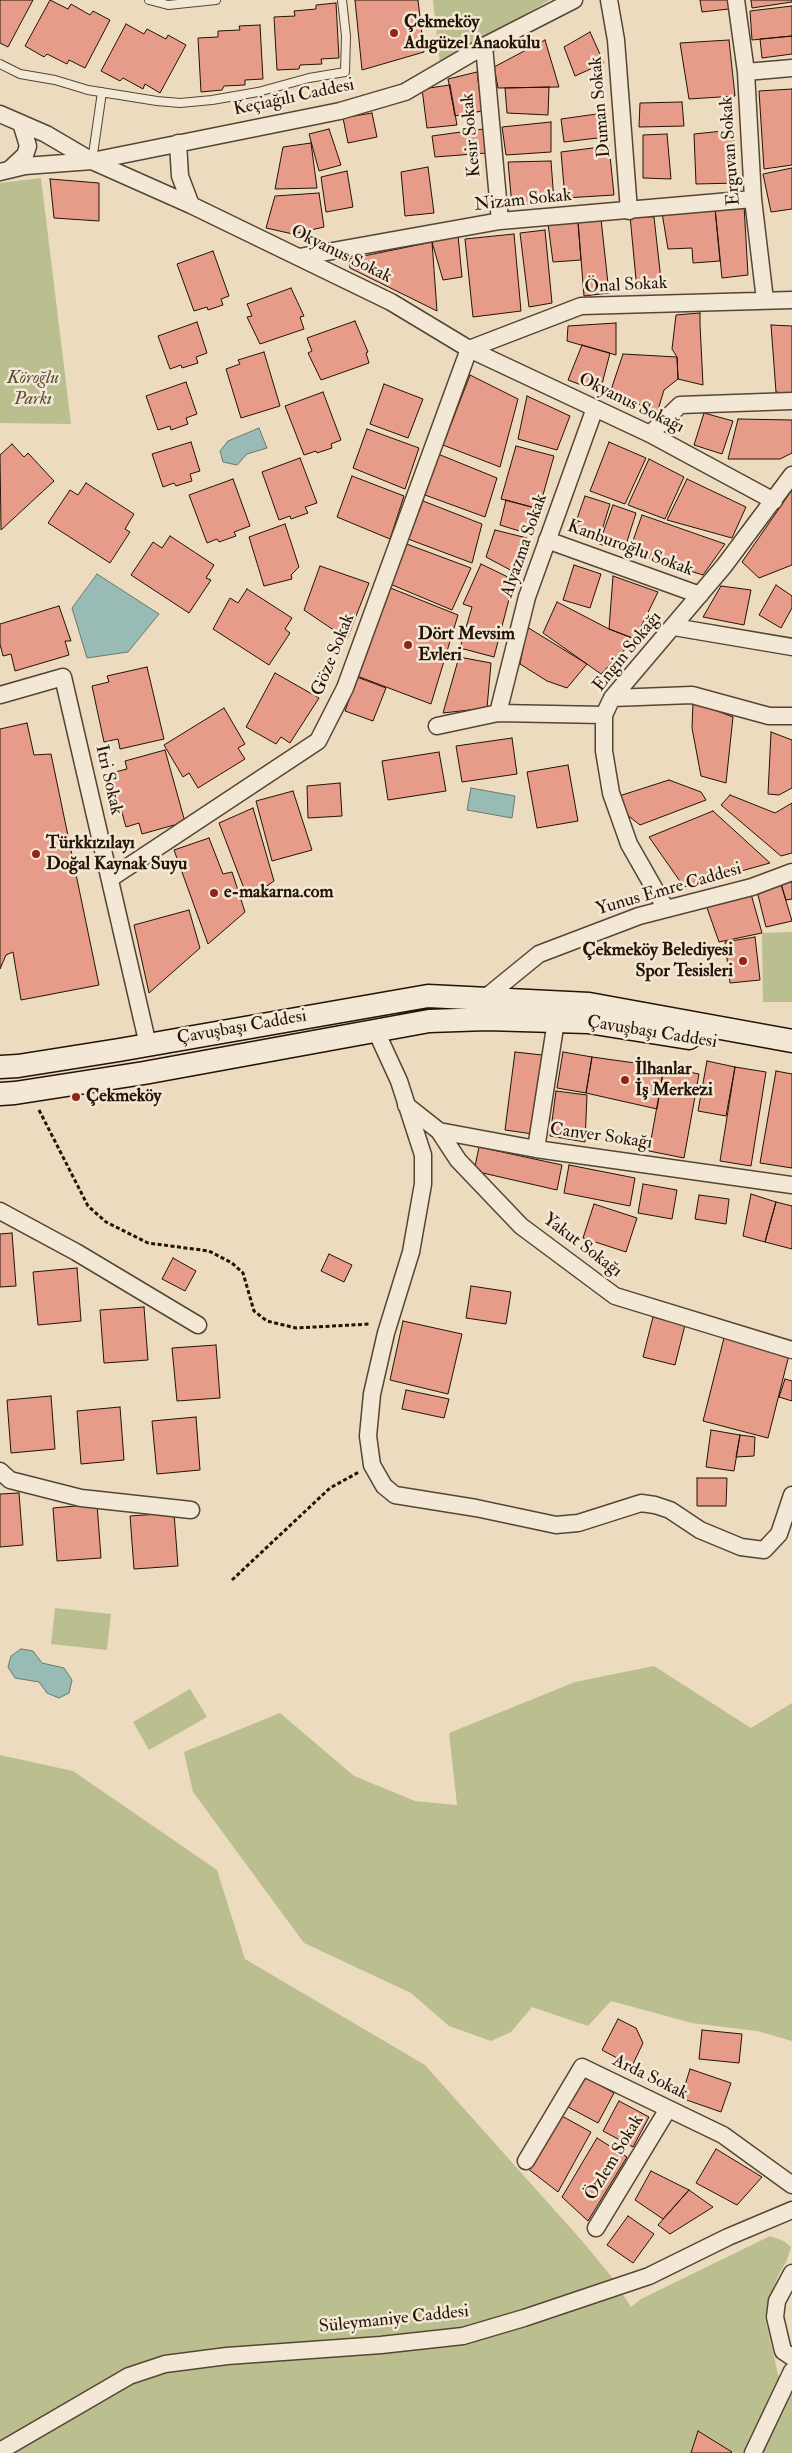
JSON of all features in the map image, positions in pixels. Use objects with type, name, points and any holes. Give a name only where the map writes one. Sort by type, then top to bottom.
[{"type":"main road","name":"Çavuşbaşı Caddesi","points":[[0,1067],[18,1066],[148,1045],[428,996],[483,1009],[556,1021],[588,1022],[792,1056]]},
{"type":"main road","name":"Çavuşbaşı Caddesi","points":[[0,1094],[32,1091],[376,1031],[483,1009],[589,1004],[792,1041]]},
{"type":"street","name":"Keçiağılı Caddesi","points":[[5,170],[25,166],[92,161],[340,111],[406,92],[484,46],[574,0]]},
{"type":"street","name":"Duman Sokak","points":[[609,0],[616,40],[629,210]]},
{"type":"street","name":"Erguvan Sokak","points":[[736,0],[746,72],[753,198],[765,300]]},
{"type":"street","name":"Kesir Sokak","points":[[484,46],[500,221]]},
{"type":"street","points":[[746,72],[792,68]]},
{"type":"street","points":[[0,114],[46,134],[92,161],[191,206]]},
{"type":"street","points":[[5,170],[25,155],[28,146],[22,123]]},
{"type":"street","points":[[178,143],[180,176],[191,206]]},
{"type":"street","name":"Nizam Sokak","points":[[299,257],[500,221],[753,198]]},
{"type":"street","name":"Okyanus Sokak","points":[[191,206],[391,302],[469,349]]},
{"type":"street","name":"Önal Sokak","points":[[469,349],[581,306],[792,300]]},
{"type":"street","name":"Okyanus Sokağı","points":[[469,349],[650,434],[774,501]]},
{"type":"street","name":"Göze Sokak","points":[[111,878],[318,741],[345,688],[469,349]]},
{"type":"street","points":[[650,434],[680,405],[792,400]]},
{"type":"street","name":"Alyazma Sokak","points":[[498,713],[527,597],[595,408]]},
{"type":"street","name":"Engin Sokağı","points":[[666,909],[629,844],[610,793],[604,751],[604,714],[612,698],[700,595],[774,501],[792,475]]},
{"type":"street","name":"Kanburoğlu Sokak","points":[[547,540],[700,595]]},
{"type":"street","points":[[674,627],[792,647]]},
{"type":"street","name":"Itri Sokak","points":[[0,695],[63,677],[111,878],[148,1045]]},
{"type":"street","points":[[612,698],[692,695],[769,716],[792,716]]},
{"type":"street","points":[[437,726],[498,713],[604,714]]},
{"type":"street","name":"Yunus Emre Caddesi","points":[[483,1009],[540,954],[639,916],[752,887],[792,872]]},
{"type":"street","points":[[536,1148],[556,1021]]},
{"type":"street","points":[[376,1031],[399,1081],[423,1155],[423,1184],[411,1252],[389,1323],[372,1394],[368,1436],[372,1465],[384,1486],[395,1495],[476,1508],[556,1525],[578,1523],[641,1503],[655,1504],[670,1510],[700,1530],[724,1541],[741,1547],[764,1550],[779,1534],[792,1495]]},
{"type":"street","points":[[406,1105],[439,1131]]},
{"type":"street","name":"Canver Sokağı","points":[[439,1131],[536,1148],[792,1185]]},
{"type":"street","name":"Yakut Sokağı","points":[[439,1131],[458,1160],[522,1226],[615,1296],[792,1350]]},
{"type":"street","points":[[0,1211],[76,1252],[198,1325]]},
{"type":"street","points":[[0,1470],[10,1480],[81,1498],[192,1510]]},
{"type":"street","name":"Arda Sokak","points":[[526,2161],[582,2067],[722,2136],[792,2185]]},
{"type":"street","name":"Özlem Sokak","points":[[596,2228],[668,2109]]},
{"type":"street","name":"Süleymaniye Caddesi","points":[[0,2451],[129,2376],[165,2364],[227,2356],[381,2345],[463,2336],[524,2318],[649,2276],[728,2237],[792,2210]]},
{"type":"street","points":[[792,2273],[777,2301],[775,2317],[783,2350],[792,2357]]},
{"type":"street","points":[[753,2453],[792,2371]]},
{"type":"lane","points":[[150,0],[168,5],[216,0]]},
{"type":"lane","points":[[0,64],[20,74],[55,80],[102,92],[156,101],[180,103],[204,101],[258,92],[309,78],[345,72],[346,36],[342,0]]},
{"type":"lane","points":[[92,161],[102,92]]},
{"type":"path","points":[[32,1091],[38,1108],[88,1206],[106,1222],[148,1243],[209,1251],[232,1263],[243,1273],[254,1311],[267,1321],[296,1328],[389,1323]]},
{"type":"path","points":[[232,1580],[330,1488],[372,1465]]},
{"type":"green space","points":[[433,0],[550,0],[440,65]]},
{"type":"green space","name":"Köroğlu Parkı","points":[[41,178],[71,424],[0,423],[0,183]]},
{"type":"green space","points":[[792,932],[792,1002],[763,1002],[762,933]]},
{"type":"green space","points":[[55,1608],[111,1614],[107,1650],[51,1644]]},
{"type":"green space","points":[[654,1666],[751,1728],[792,1703],[792,2041],[757,2031],[692,2023],[611,2001],[588,2026],[532,2007],[511,2032],[491,2041],[449,2026],[411,1993],[304,1943],[193,1792],[184,1752],[280,1713],[354,1776],[415,1801],[457,1805],[449,1733],[575,1682]]},
{"type":"green space","points":[[190,1689],[207,1717],[149,1750],[133,1722]]},
{"type":"green space","points":[[0,1755],[73,1771],[217,1870],[245,1959],[425,2065],[583,2242],[611,2276],[631,2307],[641,2299],[770,2236],[784,2241],[791,2247],[767,2305],[765,2318],[779,2378],[792,2376],[792,2453],[0,2453]]},
{"type":"water","points":[[259,428],[267,448],[247,454],[237,465],[223,462],[220,451],[228,441]]},
{"type":"water","points":[[97,574],[159,614],[128,652],[87,658],[72,608]]},
{"type":"water","points":[[471,788],[515,796],[512,818],[467,810]]},
{"type":"water","points":[[21,1649],[33,1651],[42,1663],[64,1668],[72,1680],[69,1693],[59,1698],[47,1693],[39,1682],[15,1678],[8,1667],[11,1656]]},
{"type":"building","points":[[0,0],[33,0],[8,47],[0,43]]},
{"type":"building","points":[[50,0],[68,9],[71,4],[90,15],[93,11],[110,20],[85,68],[69,60],[67,64],[47,54],[44,57],[25,46]]},
{"type":"building","points":[[355,0],[418,0],[424,52],[362,70]]},
{"type":"building","points":[[700,0],[728,0],[729,9],[702,12]]},
{"type":"building","points":[[751,0],[792,0],[792,2],[752,8]]},
{"type":"building","points":[[336,3],[339,58],[321,59],[322,64],[300,65],[299,69],[277,70],[274,17],[295,16],[294,11],[316,9],[316,5]]},
{"type":"building","points":[[792,6],[792,36],[752,40],[750,11]]},
{"type":"building","points":[[126,24],[144,34],[147,29],[166,39],[168,35],[186,45],[160,93],[145,84],[143,89],[123,78],[120,81],[101,71]]},
{"type":"building","points":[[260,25],[263,79],[245,80],[245,85],[224,86],[222,90],[201,92],[198,38],[218,37],[218,31],[240,30],[239,26]]},
{"type":"building","points":[[590,32],[604,63],[575,76],[564,47]]},
{"type":"building","points":[[792,36],[792,54],[762,58],[760,39]]},
{"type":"building","points":[[545,40],[559,87],[498,88],[494,67]]},
{"type":"building","points":[[729,40],[735,96],[689,99],[680,43]]},
{"type":"building","points":[[477,72],[482,111],[455,116],[448,79]]},
{"type":"building","points":[[450,85],[457,125],[427,128],[422,89]]},
{"type":"building","points":[[549,87],[548,115],[507,113],[505,88]]},
{"type":"building","points":[[792,89],[792,165],[764,169],[759,91]]},
{"type":"building","points":[[682,102],[684,126],[639,127],[640,103]]},
{"type":"building","points":[[372,113],[377,137],[348,143],[343,118]]},
{"type":"building","points":[[604,113],[606,137],[564,142],[561,119]]},
{"type":"building","points":[[551,122],[551,152],[506,155],[502,127]]},
{"type":"building","points":[[329,129],[341,165],[319,171],[309,134]]},
{"type":"building","points":[[483,129],[487,153],[435,157],[432,136]]},
{"type":"building","points":[[733,130],[737,183],[696,184],[694,134]]},
{"type":"building","points":[[667,134],[671,179],[643,178],[643,135]]},
{"type":"building","points":[[311,143],[317,188],[275,189],[283,147]]},
{"type":"building","points":[[609,146],[614,195],[565,198],[561,152]]},
{"type":"building","points":[[551,161],[554,201],[512,206],[508,162]]},
{"type":"building","points":[[428,167],[434,213],[405,216],[401,172]]},
{"type":"building","points":[[792,168],[792,209],[771,212],[763,174]]},
{"type":"building","points":[[347,171],[353,207],[326,212],[321,177]]},
{"type":"building","points":[[50,179],[99,183],[99,221],[54,218]]},
{"type":"building","points":[[319,193],[324,227],[293,234],[266,228],[275,196]]},
{"type":"building","points":[[744,205],[748,275],[722,278],[715,208]]},
{"type":"building","points":[[715,208],[720,261],[693,263],[692,248],[668,249],[662,213]]},
{"type":"building","points":[[630,216],[654,217],[662,289],[637,290]]},
{"type":"building","points":[[601,219],[609,293],[584,296],[578,222]]},
{"type":"building","points":[[578,222],[581,260],[553,262],[548,224]]},
{"type":"building","points":[[545,230],[552,303],[529,307],[520,233]]},
{"type":"building","points":[[514,234],[521,311],[473,317],[465,239]]},
{"type":"building","points":[[458,235],[462,277],[443,280],[432,242]]},
{"type":"building","points":[[432,242],[437,311],[350,268],[349,259]]},
{"type":"building","points":[[213,251],[229,296],[221,299],[223,305],[208,310],[207,307],[194,311],[177,264]]},
{"type":"building","points":[[291,288],[304,316],[300,317],[304,329],[260,344],[247,317],[252,316],[247,304]]},
{"type":"building","points":[[700,313],[703,385],[678,379],[677,357],[672,349],[676,315]]},
{"type":"building","points":[[355,321],[368,352],[366,353],[369,363],[321,380],[308,353],[312,351],[307,338]]},
{"type":"building","points":[[197,322],[207,353],[196,357],[198,363],[182,368],[181,365],[170,369],[158,336]]},
{"type":"building","points":[[616,323],[616,355],[567,341],[568,326]]},
{"type":"building","points":[[771,325],[792,326],[792,394],[776,392]]},
{"type":"building","points":[[582,345],[610,353],[600,392],[568,380]]},
{"type":"building","points":[[264,352],[280,406],[241,418],[226,369],[240,364],[238,360]]},
{"type":"building","points":[[623,354],[677,357],[678,379],[664,390],[657,413],[611,390]]},
{"type":"building","points":[[470,375],[518,399],[500,467],[443,445]]},
{"type":"building","points":[[186,382],[197,414],[186,418],[188,424],[171,430],[170,426],[158,430],[146,396]]},
{"type":"building","points":[[384,384],[423,399],[408,438],[370,424]]},
{"type":"building","points":[[323,392],[341,440],[331,444],[332,448],[304,455],[285,406]]},
{"type":"building","points":[[527,396],[570,416],[557,450],[518,439]]},
{"type":"building","points":[[704,413],[733,421],[722,454],[694,445]]},
{"type":"building","points":[[738,419],[792,420],[792,453],[780,459],[728,459]]},
{"type":"building","points":[[367,429],[419,448],[405,489],[353,468]]},
{"type":"building","points":[[191,442],[200,471],[190,474],[192,481],[176,486],[174,483],[163,487],[152,454]]},
{"type":"building","points":[[609,442],[646,458],[625,504],[590,491]]},
{"type":"building","points":[[12,444],[24,457],[28,453],[54,481],[1,530],[0,455]]},
{"type":"building","points":[[516,446],[554,456],[539,509],[501,499]]},
{"type":"building","points":[[438,454],[497,478],[485,517],[425,495]]},
{"type":"building","points":[[300,458],[317,503],[305,507],[308,513],[291,519],[290,516],[279,520],[262,472]]},
{"type":"building","points":[[649,459],[684,477],[665,519],[628,505]]},
{"type":"building","points":[[352,476],[404,496],[390,539],[337,517]]},
{"type":"building","points":[[233,479],[250,526],[234,532],[236,536],[219,542],[217,539],[207,543],[189,495]]},
{"type":"building","points":[[687,479],[746,507],[732,538],[667,520]]},
{"type":"building","points":[[86,483],[134,514],[125,529],[130,532],[110,563],[48,523],[70,490],[78,495]]},
{"type":"building","points":[[792,490],[792,565],[759,578],[742,562]]},
{"type":"building","points":[[585,496],[610,504],[598,543],[572,533]]},
{"type":"building","points":[[506,500],[539,509],[529,534],[500,525]]},
{"type":"building","points":[[423,501],[482,524],[472,563],[408,539]]},
{"type":"building","points":[[613,505],[636,513],[624,551],[599,544]]},
{"type":"building","points":[[642,515],[725,544],[703,575],[629,552]]},
{"type":"building","points":[[285,524],[299,567],[291,575],[292,579],[264,586],[249,537]]},
{"type":"building","points":[[495,530],[527,538],[516,573],[486,557]]},
{"type":"building","points":[[170,536],[214,565],[206,578],[211,580],[189,613],[131,575],[153,542],[162,548]]},
{"type":"building","points":[[404,543],[471,568],[452,610],[390,584]]},
{"type":"building","points":[[481,564],[514,580],[494,657],[460,648],[472,607],[463,604]]},
{"type":"building","points":[[574,565],[601,574],[590,608],[563,600]]},
{"type":"building","points":[[320,566],[369,583],[347,639],[304,610]]},
{"type":"building","points":[[613,576],[658,592],[635,639],[609,629]]},
{"type":"building","points":[[776,585],[792,596],[792,608],[781,628],[759,615]]},
{"type":"building","points":[[721,586],[751,590],[744,625],[703,617]]},
{"type":"building","name":"Dört Mevsim Evleri","points":[[388,587],[458,615],[431,704],[357,676]]},
{"type":"building","points":[[247,589],[292,618],[285,629],[290,633],[269,665],[213,629],[230,598],[238,603]]},
{"type":"building","points":[[557,602],[609,629],[635,639],[601,674],[543,633]]},
{"type":"building","points":[[59,606],[71,641],[65,641],[69,655],[15,671],[11,654],[3,656],[0,644],[0,624]]},
{"type":"building","points":[[527,627],[587,664],[567,688],[547,681],[520,664]]},
{"type":"building","points":[[459,657],[491,663],[487,708],[443,713]]},
{"type":"building","points":[[147,667],[164,739],[120,749],[118,739],[104,742],[92,686],[109,682],[107,676]]},
{"type":"building","points":[[275,673],[319,698],[290,743],[281,737],[276,744],[246,727]]},
{"type":"building","points":[[357,677],[386,688],[373,721],[345,711]]},
{"type":"building","points":[[693,702],[733,717],[726,783],[701,776],[692,728]]},
{"type":"building","points":[[224,708],[245,744],[238,748],[245,759],[198,788],[189,773],[183,777],[164,745]]},
{"type":"building","name":"Türkkızılayı Doğal Kaynak Suyu","points":[[27,723],[34,755],[51,754],[99,985],[21,1000],[13,952],[6,955],[0,969],[0,729]]},
{"type":"building","points":[[771,732],[792,740],[792,788],[779,795],[768,794]]},
{"type":"building","points":[[512,738],[517,774],[462,782],[456,746]]},
{"type":"building","points":[[165,750],[185,822],[142,834],[139,823],[126,827],[111,773],[127,769],[125,761]]},
{"type":"building","points":[[439,752],[446,791],[388,800],[382,761]]},
{"type":"building","points":[[568,765],[578,821],[537,828],[527,772]]},
{"type":"building","points":[[669,780],[701,792],[706,800],[640,825],[626,814],[619,796]]},
{"type":"building","points":[[340,783],[342,816],[308,818],[307,786]]},
{"type":"building","points":[[293,791],[312,850],[272,861],[256,801]]},
{"type":"building","points":[[730,795],[775,813],[792,803],[792,853],[781,856],[721,805]]},
{"type":"building","points":[[253,808],[274,881],[248,899],[219,823]]},
{"type":"building","points":[[713,811],[770,863],[684,887],[649,837]]},
{"type":"building","name":"e-makarna.com","points":[[209,838],[223,874],[232,872],[245,912],[208,944],[174,850]]},
{"type":"building","points":[[792,882],[792,899],[786,900],[781,884]]},
{"type":"building","points":[[781,884],[792,921],[766,927],[757,891]]},
{"type":"building","points":[[751,894],[762,933],[719,942],[706,905]]},
{"type":"building","points":[[189,910],[200,948],[149,993],[134,925]]},
{"type":"building","name":"Çekmeköy Belediyesi Spor Tesisleri","points":[[755,937],[760,980],[730,983],[725,942]]},
{"type":"building","points":[[515,1052],[542,1055],[533,1134],[505,1130]]},
{"type":"building","points":[[563,1052],[592,1057],[586,1093],[557,1088]]},
{"type":"building","name":"İlhanlar İş Merkezi","points":[[592,1057],[664,1067],[657,1109],[586,1093]]},
{"type":"building","points":[[707,1061],[735,1067],[726,1116],[698,1111]]},
{"type":"building","points":[[664,1067],[699,1074],[684,1158],[649,1151]]},
{"type":"building","points":[[735,1067],[766,1072],[751,1166],[720,1161]]},
{"type":"building","points":[[776,1071],[792,1074],[792,1168],[760,1163]]},
{"type":"building","points":[[556,1091],[587,1095],[585,1142],[550,1136]]},
{"type":"building","points":[[479,1147],[562,1165],[557,1190],[474,1171]]},
{"type":"building","points":[[569,1165],[635,1178],[630,1206],[564,1193]]},
{"type":"building","points":[[643,1184],[677,1190],[672,1219],[638,1213]]},
{"type":"building","points":[[751,1194],[776,1202],[765,1242],[743,1236]]},
{"type":"building","points":[[699,1195],[729,1199],[726,1224],[695,1219]]},
{"type":"building","points":[[776,1202],[792,1206],[792,1249],[765,1242]]},
{"type":"building","points":[[594,1204],[637,1218],[626,1252],[583,1238]]},
{"type":"building","points":[[12,1233],[16,1286],[0,1287],[0,1234]]},
{"type":"building","points":[[329,1254],[352,1265],[344,1282],[321,1271]]},
{"type":"building","points":[[173,1258],[196,1271],[185,1291],[162,1279]]},
{"type":"building","points":[[77,1268],[81,1321],[38,1325],[33,1272]]},
{"type":"building","points":[[471,1286],[511,1292],[506,1324],[466,1318]]},
{"type":"building","points":[[144,1307],[148,1360],[104,1363],[100,1310]]},
{"type":"building","points":[[653,1317],[685,1325],[675,1365],[643,1357]]},
{"type":"building","points":[[403,1321],[462,1334],[448,1394],[390,1380]]},
{"type":"building","points":[[724,1338],[789,1355],[768,1438],[703,1421]]},
{"type":"building","points":[[216,1345],[220,1398],[177,1401],[172,1348]]},
{"type":"building","points":[[785,1379],[792,1381],[792,1401],[779,1397]]},
{"type":"building","points":[[406,1390],[449,1399],[444,1418],[402,1409]]},
{"type":"building","points":[[51,1396],[55,1449],[11,1453],[7,1400]]},
{"type":"building","points":[[120,1407],[124,1460],[81,1464],[77,1411]]},
{"type":"building","points":[[196,1417],[200,1470],[157,1474],[152,1421]]},
{"type":"building","points":[[711,1430],[740,1435],[734,1471],[706,1467]]},
{"type":"building","points":[[740,1435],[755,1437],[754,1456],[736,1457]]},
{"type":"building","points":[[697,1478],[727,1478],[726,1506],[697,1506]]},
{"type":"building","points":[[19,1493],[23,1545],[0,1547],[0,1494]]},
{"type":"building","points":[[97,1504],[101,1558],[57,1561],[53,1508]]},
{"type":"building","points":[[174,1513],[178,1566],[134,1569],[130,1516]]},
{"type":"building","points":[[618,2019],[636,2028],[643,2043],[632,2066],[602,2050]]},
{"type":"building","points":[[702,2030],[742,2034],[739,2063],[699,2059]]},
{"type":"building","points":[[690,2069],[731,2083],[721,2112],[681,2098]]},
{"type":"building","points":[[585,2077],[614,2093],[598,2123],[568,2107]]},
{"type":"building","points":[[619,2101],[649,2117],[633,2147],[603,2131]]},
{"type":"building","points":[[560,2115],[591,2132],[558,2192],[527,2168]]},
{"type":"building","points":[[597,2138],[627,2157],[588,2221],[562,2197]]},
{"type":"building","points":[[716,2149],[762,2177],[737,2205],[696,2183]]},
{"type":"building","points":[[651,2171],[689,2190],[663,2219],[635,2200]]},
{"type":"building","points":[[689,2190],[713,2207],[670,2234],[658,2225]]},
{"type":"building","points":[[628,2216],[654,2234],[633,2263],[607,2245]]},
{"type":"building","points":[[698,2431],[732,2452],[691,2453]]},
{"type":"place","name":"Çekmeköy Adıgüzel Anaokulu","points":[[394,33]]},
{"type":"place","name":"Dört Mevsim Evleri","points":[[408,645]]},
{"type":"place","name":"Türkkızılayı Doğal Kaynak Suyu","points":[[36,854]]},
{"type":"place","name":"e-makarna.com","points":[[214,893]]},
{"type":"place","name":"Çekmeköy Belediyesi Spor Tesisleri","points":[[743,961]]},
{"type":"place","name":"İlhanlar İş Merkezi","points":[[625,1080]]},
{"type":"place","name":"Çekmeköy","points":[[76,1097]]}]
